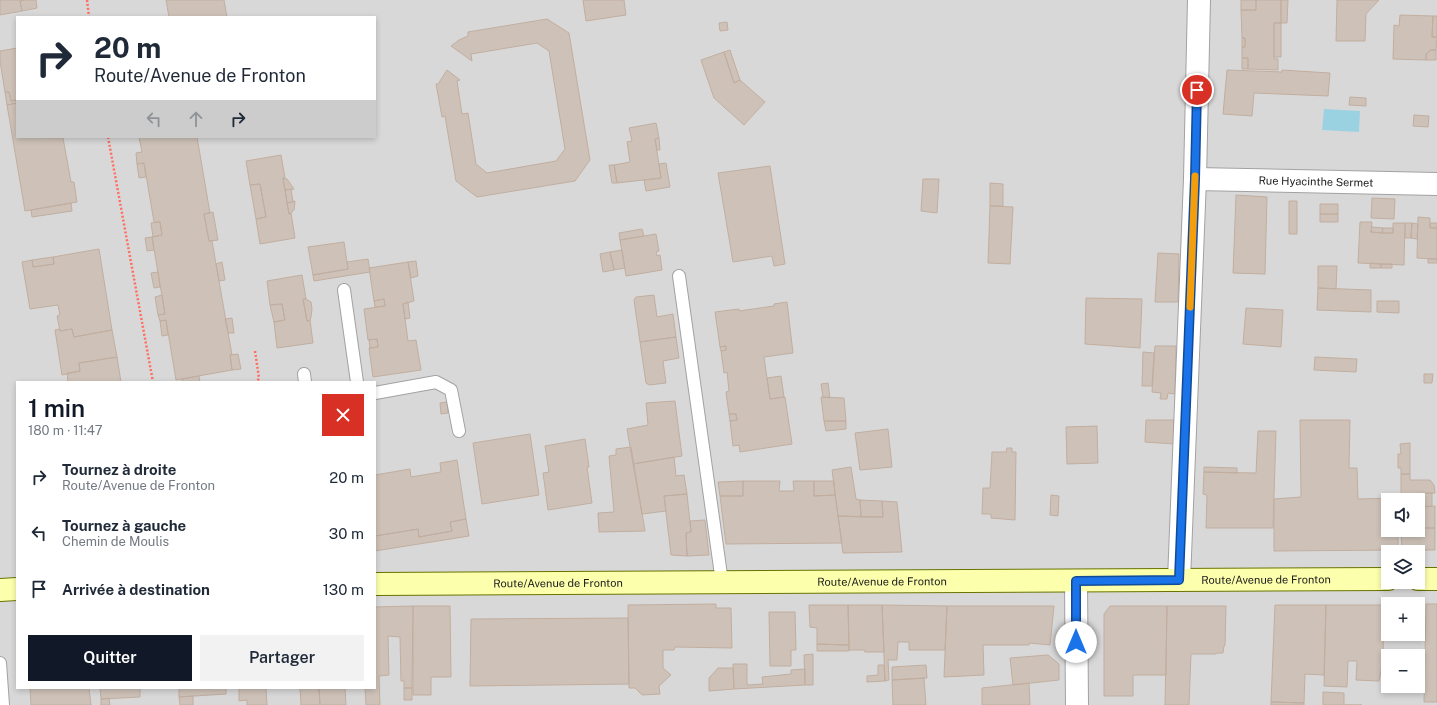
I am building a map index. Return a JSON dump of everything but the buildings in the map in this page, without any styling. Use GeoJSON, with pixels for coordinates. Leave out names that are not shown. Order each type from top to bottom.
{"type":"FeatureCollection","features":[{"type":"Feature","properties":{"kind":"main road"},"geometry":{"type":"LineString","coordinates":[[1425,579],[1437,578]]}},
{"type":"Feature","properties":{"kind":"main road","name":"Route/Avenue de Fronton"},"geometry":{"type":"LineString","coordinates":[[376,584],[1381,579]]}},
{"type":"Feature","properties":{"kind":"main road"},"geometry":{"type":"LineString","coordinates":[[0,590],[16,589]]}},
{"type":"Feature","properties":{"kind":"street"},"geometry":{"type":"LineString","coordinates":[[1179,580],[1195,179],[1199,0]]}},
{"type":"Feature","properties":{"kind":"street","name":"Rue Hyacinthe Sermet"},"geometry":{"type":"LineString","coordinates":[[1195,179],[1437,184]]}},
{"type":"Feature","properties":{"kind":"street"},"geometry":{"type":"LineString","coordinates":[[1076,581],[1077,705]]}},
{"type":"Feature","properties":{"kind":"lane"},"geometry":{"type":"LineString","coordinates":[[679,276],[722,582]]}},
{"type":"Feature","properties":{"kind":"lane"},"geometry":{"type":"LineString","coordinates":[[344,290],[357,381]]}},
{"type":"Feature","properties":{"kind":"lane"},"geometry":{"type":"LineString","coordinates":[[376,393],[436,382],[451,390],[459,431]]}},
{"type":"Feature","properties":{"kind":"lane"},"geometry":{"type":"LineString","coordinates":[[0,663],[3,705]]}},
{"type":"Feature","properties":{"kind":"path"},"geometry":{"type":"LineString","coordinates":[[87,0],[89,16]]}},
{"type":"Feature","properties":{"kind":"path"},"geometry":{"type":"LineString","coordinates":[[108,138],[153,381]]}},
{"type":"Feature","properties":{"kind":"path"},"geometry":{"type":"LineString","coordinates":[[255,352],[259,378],[258,381]]}},
{"type":"Feature","properties":{"kind":"shaded area"},"geometry":{"type":"Polygon","coordinates":[[[0,0],[1437,0],[1437,705],[0,705],[0,0]]]}},
{"type":"Feature","properties":{"kind":"water"},"geometry":{"type":"Polygon","coordinates":[[[1324,109],[1360,111],[1359,132],[1322,130],[1324,109]]]}},
{"type":"Feature","properties":{"kind":"slow traffic"},"geometry":{"type":"LineString","coordinates":[[1190,307],[1195,176]]}},
{"type":"Feature","properties":{"kind":"route"},"geometry":{"type":"LineString","coordinates":[[1076,642],[1076,581],[1179,580],[1195,179],[1197,90]]}}]}
